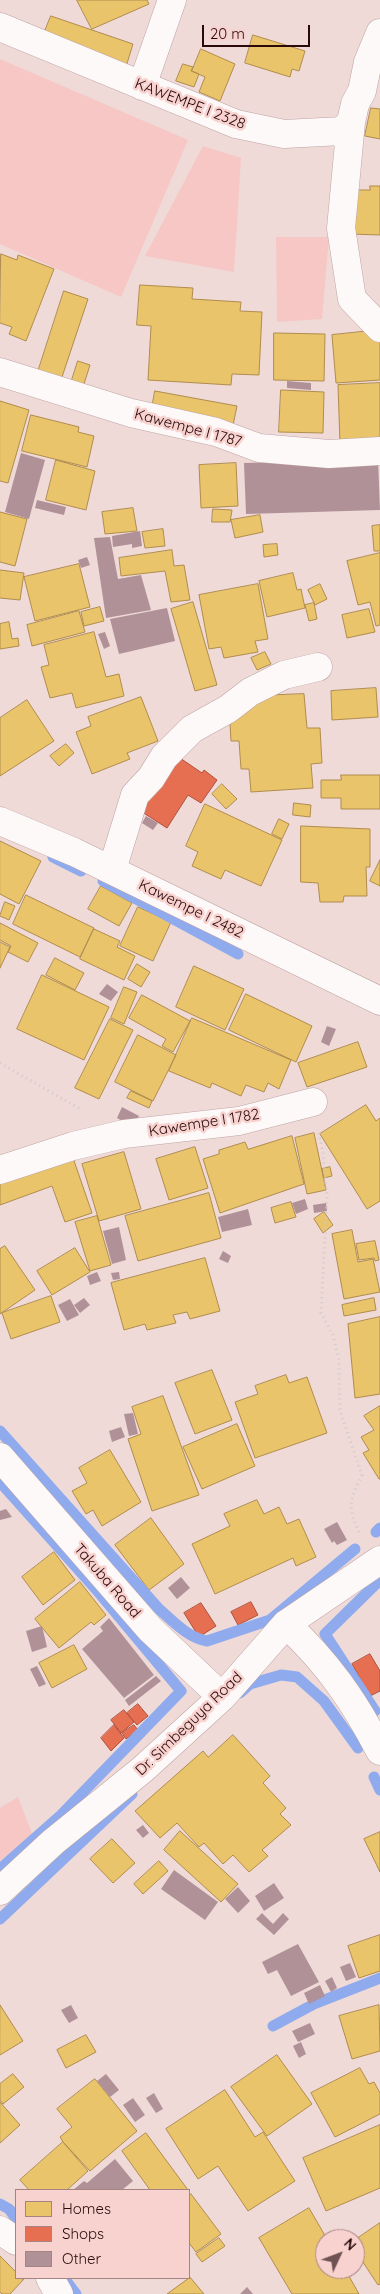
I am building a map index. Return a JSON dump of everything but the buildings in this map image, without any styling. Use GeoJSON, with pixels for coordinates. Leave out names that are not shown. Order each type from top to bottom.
{"type":"FeatureCollection","features":[{"type":"Feature","properties":{"kind":"street"},"geometry":{"type":"LineString","coordinates":[[142,86],[172,0]]}},
{"type":"Feature","properties":{"kind":"street","name":"KAWEMPE I 2328"},"geometry":{"type":"LineString","coordinates":[[0,27],[236,124],[284,134],[342,131],[352,122]]}},
{"type":"Feature","properties":{"kind":"street"},"geometry":{"type":"LineString","coordinates":[[380,33],[368,62],[362,91],[355,104],[340,228],[352,299],[380,328]]}},
{"type":"Feature","properties":{"kind":"street","name":"Kawempe I 1787"},"geometry":{"type":"LineString","coordinates":[[0,372],[131,412],[216,432],[259,448],[329,454],[380,451]]}},
{"type":"Feature","properties":{"kind":"street"},"geometry":{"type":"LineString","coordinates":[[112,870],[135,795],[151,778],[164,757],[192,729],[228,709],[250,692],[284,676],[318,667]]}},
{"type":"Feature","properties":{"kind":"street","name":"Kawempe I 2482"},"geometry":{"type":"LineString","coordinates":[[0,821],[112,870],[380,1001]]}},
{"type":"Feature","properties":{"kind":"street","name":"Kawempe I 1782"},"geometry":{"type":"LineString","coordinates":[[0,1170],[73,1146],[124,1134],[239,1121],[313,1102]]}},
{"type":"Feature","properties":{"kind":"street","name":"Takuba Road"},"geometry":{"type":"LineString","coordinates":[[0,1458],[150,1629],[222,1697]]}},
{"type":"Feature","properties":{"kind":"street","name":"Dr. Simbeguya Road"},"geometry":{"type":"LineString","coordinates":[[0,1891],[53,1842],[143,1769],[222,1697],[286,1624],[377,1562]]}},
{"type":"Feature","properties":{"kind":"street"},"geometry":{"type":"LineString","coordinates":[[286,1624],[312,1648],[341,1684],[365,1721],[380,1751]]}},
{"type":"Feature","properties":{"kind":"street"},"geometry":{"type":"LineString","coordinates":[[0,2230],[15,2240]]}},
{"type":"Feature","properties":{"kind":"street"},"geometry":{"type":"LineString","coordinates":[[51,2279],[59,2294]]}},
{"type":"Feature","properties":{"kind":"path"},"geometry":{"type":"LineString","coordinates":[[0,1063],[124,1134]]}},
{"type":"Feature","properties":{"kind":"path"},"geometry":{"type":"LineString","coordinates":[[313,1102],[323,1153],[327,1198],[321,1313],[333,1335],[339,1360],[340,1411],[362,1475],[351,1499],[352,1517],[377,1562]]}},
{"type":"Feature","properties":{"kind":"shaded area"},"geometry":{"type":"Polygon","coordinates":[[[0,59],[188,140],[121,297],[0,244],[0,59]]]}},
{"type":"Feature","properties":{"kind":"shaded area"},"geometry":{"type":"Polygon","coordinates":[[[203,146],[241,158],[234,272],[145,256],[203,146]]]}},
{"type":"Feature","properties":{"kind":"shaded area"},"geometry":{"type":"Polygon","coordinates":[[[276,237],[329,237],[322,319],[277,322],[276,237]]]}},
{"type":"Feature","properties":{"kind":"shaded area"},"geometry":{"type":"Polygon","coordinates":[[[18,1797],[33,1836],[0,1861],[0,1808],[18,1797]]]}},
{"type":"Feature","properties":{"kind":"waterway"},"geometry":{"type":"LineString","coordinates":[[53,857],[81,871]]}},
{"type":"Feature","properties":{"kind":"waterway"},"geometry":{"type":"LineString","coordinates":[[103,881],[238,954]]}},
{"type":"Feature","properties":{"kind":"waterway"},"geometry":{"type":"LineString","coordinates":[[0,1431],[159,1609],[181,1628],[200,1639],[207,1641],[270,1620],[355,1549]]}},
{"type":"Feature","properties":{"kind":"waterway"},"geometry":{"type":"LineString","coordinates":[[0,1482],[95,1588],[181,1691],[61,1815],[0,1869]]}},
{"type":"Feature","properties":{"kind":"waterway"},"geometry":{"type":"LineString","coordinates":[[376,1532],[380,1528]]}},
{"type":"Feature","properties":{"kind":"waterway"},"geometry":{"type":"LineString","coordinates":[[375,1711],[325,1634],[380,1580]]}},
{"type":"Feature","properties":{"kind":"waterway"},"geometry":{"type":"LineString","coordinates":[[240,1693],[250,1684],[281,1675],[297,1677],[324,1701],[358,1748]]}},
{"type":"Feature","properties":{"kind":"waterway"},"geometry":{"type":"LineString","coordinates":[[374,1777],[380,1790]]}},
{"type":"Feature","properties":{"kind":"waterway"},"geometry":{"type":"LineString","coordinates":[[0,1919],[132,1794]]}},
{"type":"Feature","properties":{"kind":"waterway"},"geometry":{"type":"LineString","coordinates":[[273,2026],[314,2004],[380,1978]]}},
{"type":"Feature","properties":{"kind":"waterway"},"geometry":{"type":"LineString","coordinates":[[0,2204],[9,2209],[15,2217]]}},
{"type":"Feature","properties":{"kind":"waterway"},"geometry":{"type":"LineString","coordinates":[[65,2279],[76,2294]]}}]}
